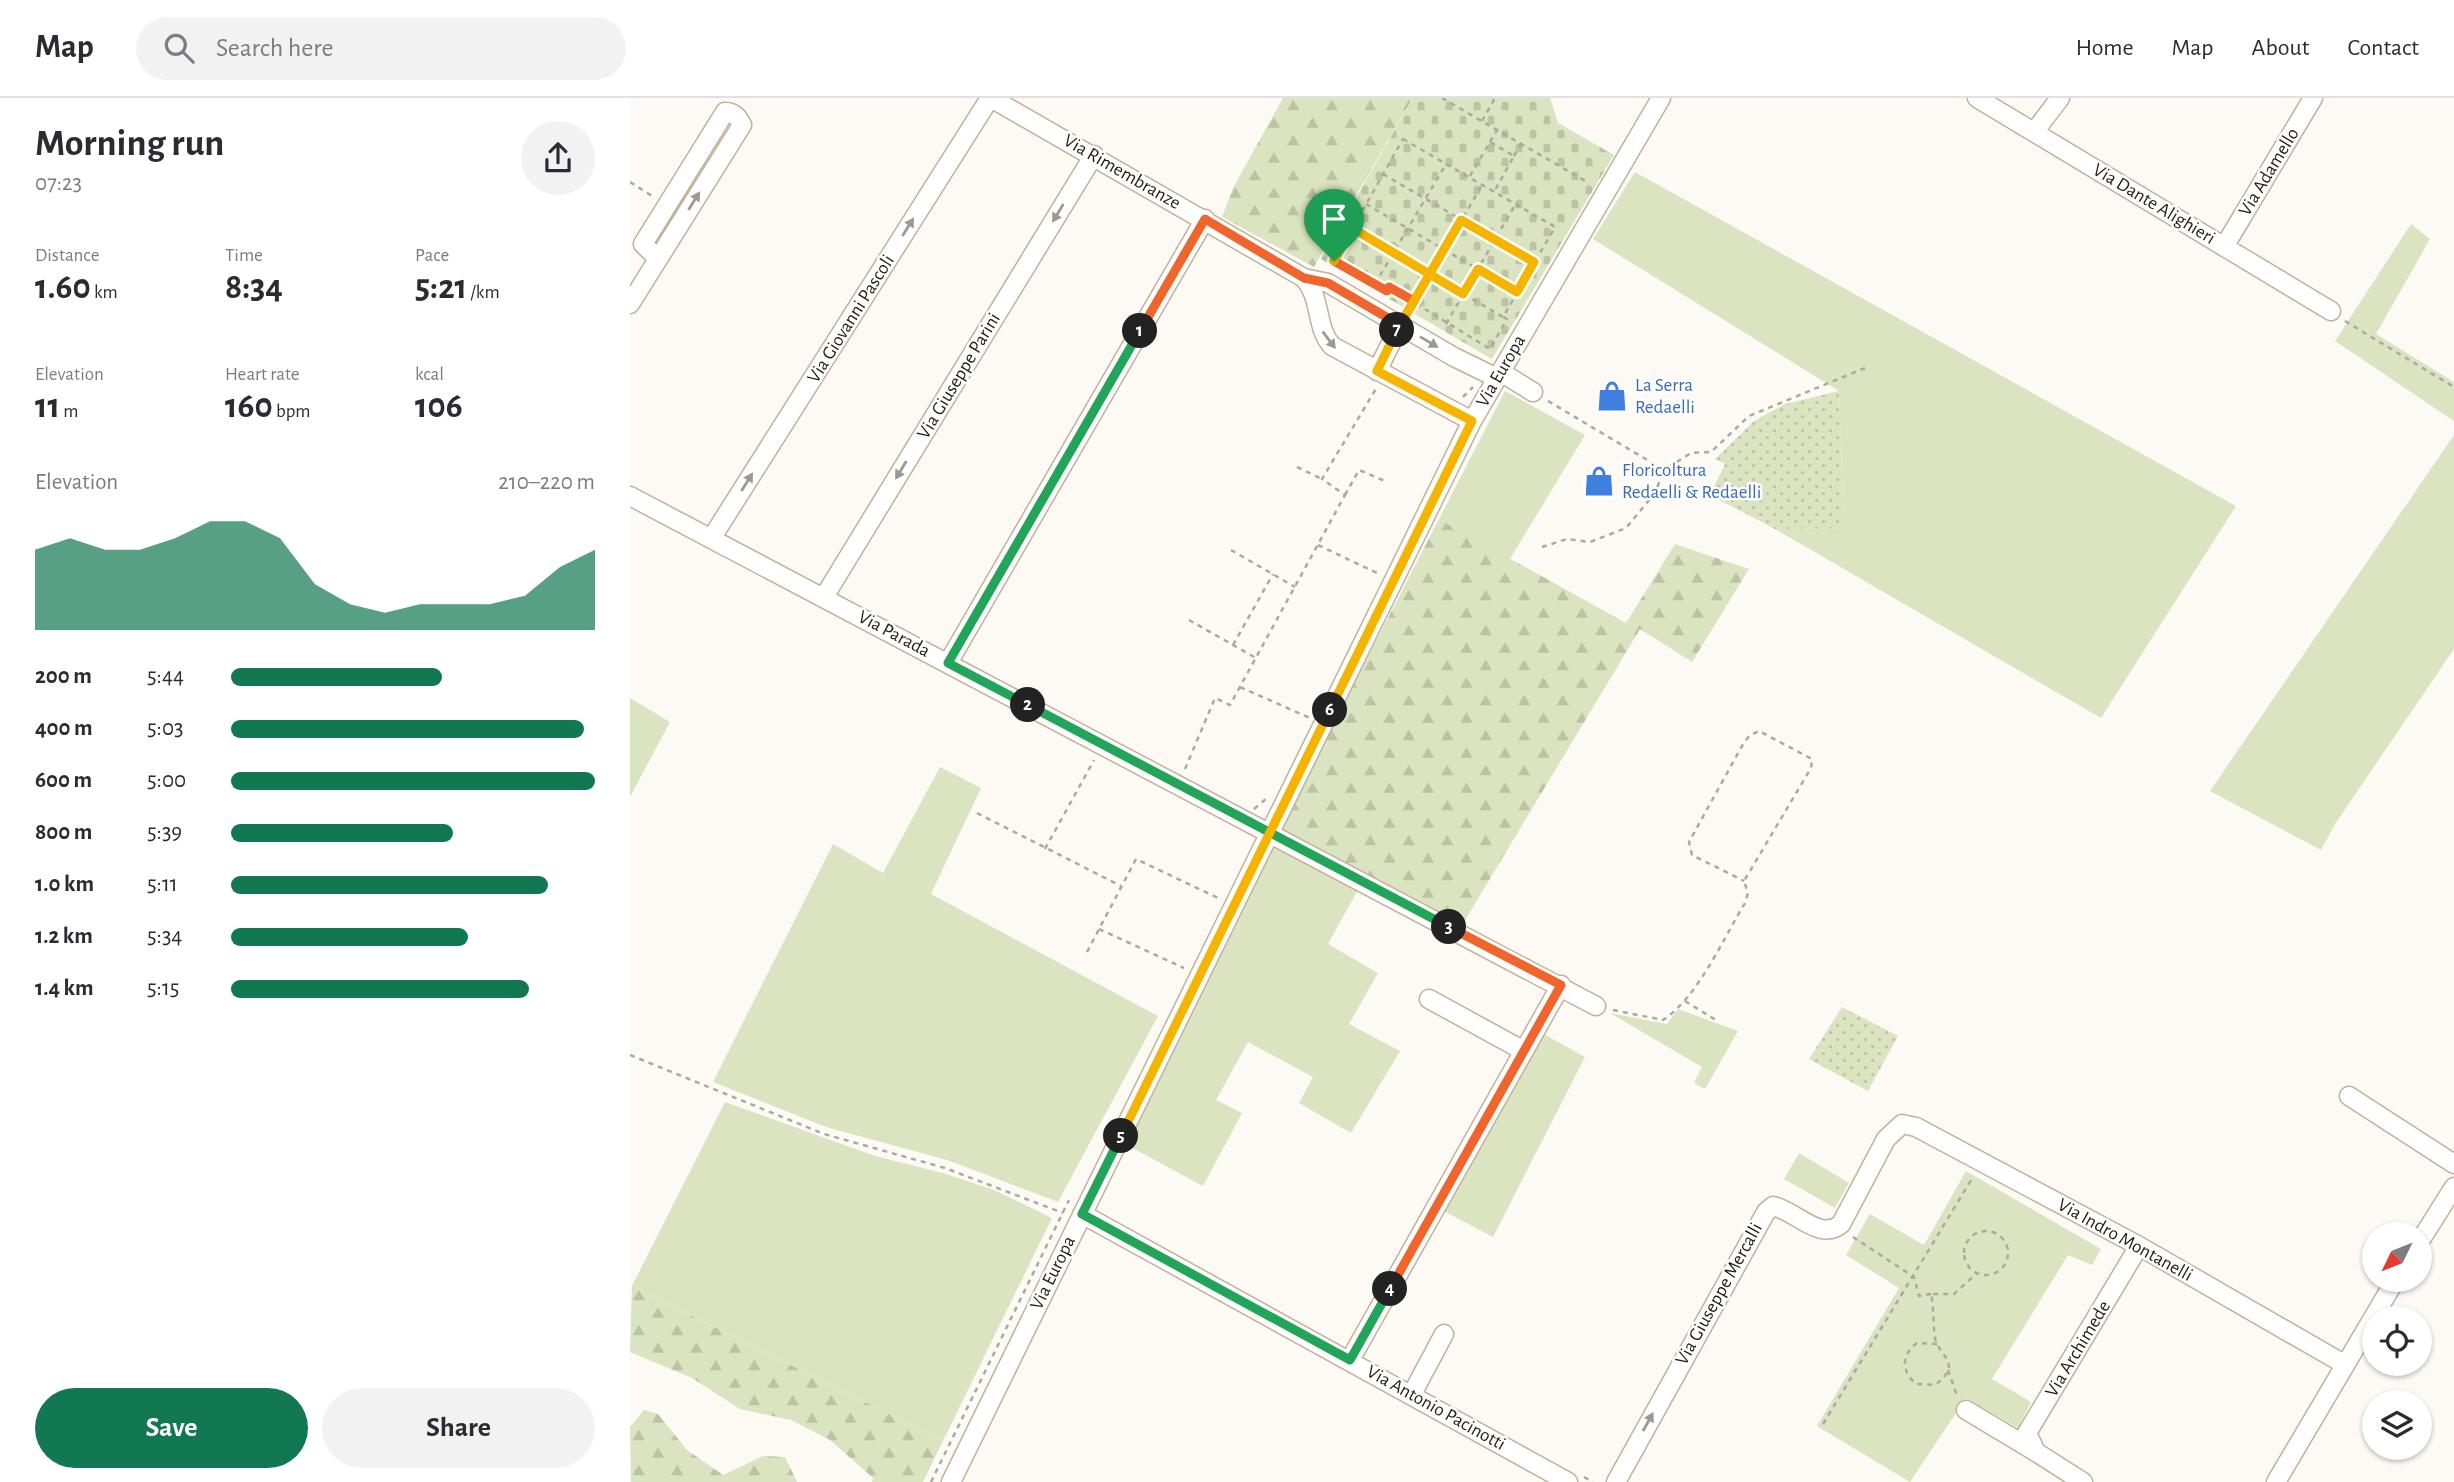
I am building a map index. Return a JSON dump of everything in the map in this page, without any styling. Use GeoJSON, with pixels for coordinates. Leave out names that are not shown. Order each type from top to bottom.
{"type":"FeatureCollection","features":[{"type":"Feature","properties":{"kind":"street","name":"Via Rimembranze"},"geometry":{"type":"LineString","coordinates":[[991,98],[1304,278],[1328,283],[1400,325],[1533,392]]}},
{"type":"Feature","properties":{"kind":"street","name":"Via Giovanni Pascoli"},"geometry":{"type":"LineString","coordinates":[[711,540],[991,98]]}},
{"type":"Feature","properties":{"kind":"street","name":"Via Europa"},"geometry":{"type":"LineString","coordinates":[[951,1482],[1472,421],[1661,98]]}},
{"type":"Feature","properties":{"kind":"street","name":"Via Dante Alighieri"},"geometry":{"type":"LineString","coordinates":[[1977,98],[2331,312]]}},
{"type":"Feature","properties":{"kind":"street"},"geometry":{"type":"LineString","coordinates":[[2035,131],[2060,98]]}},
{"type":"Feature","properties":{"kind":"street","name":"Via Adamello"},"geometry":{"type":"LineString","coordinates":[[2224,247],[2313,98]]}},
{"type":"Feature","properties":{"kind":"street"},"geometry":{"type":"LineString","coordinates":[[630,304],[741,125],[737,116],[725,112],[643,244],[657,259]]}},
{"type":"Feature","properties":{"kind":"street","name":"Via Giuseppe Parini"},"geometry":{"type":"LineString","coordinates":[[824,597],[1094,155]]}},
{"type":"Feature","properties":{"kind":"street"},"geometry":{"type":"LineString","coordinates":[[948,663],[1205,219]]}},
{"type":"Feature","properties":{"kind":"street"},"geometry":{"type":"LineString","coordinates":[[1304,278],[1315,296],[1321,329],[1328,341],[1338,350],[1472,421]]}},
{"type":"Feature","properties":{"kind":"street"},"geometry":{"type":"LineString","coordinates":[[1380,373],[1400,325]]}},
{"type":"Feature","properties":{"kind":"street","name":"Via Parada"},"geometry":{"type":"LineString","coordinates":[[630,496],[1561,985],[1596,1006]]}},
{"type":"Feature","properties":{"kind":"street"},"geometry":{"type":"LineString","coordinates":[[1350,1360],[1561,985]]}},
{"type":"Feature","properties":{"kind":"street"},"geometry":{"type":"LineString","coordinates":[[1429,999],[1524,1051]]}},
{"type":"Feature","properties":{"kind":"street"},"geometry":{"type":"LineString","coordinates":[[2349,1096],[2454,1164]]}},
{"type":"Feature","properties":{"kind":"street","name":"Via Indro Montanelli"},"geometry":{"type":"LineString","coordinates":[[1841,1224],[1886,1139],[1902,1124],[1916,1127],[2139,1247],[2344,1364]]}},
{"type":"Feature","properties":{"kind":"street"},"geometry":{"type":"LineString","coordinates":[[2432,1222],[2454,1187]]}},
{"type":"Feature","properties":{"kind":"street","name":"Via Giuseppe Mercalli"},"geometry":{"type":"LineString","coordinates":[[1616,1482],[1731,1269],[1766,1212],[1773,1206],[1824,1231],[1833,1231],[1841,1224]]}},
{"type":"Feature","properties":{"kind":"street","name":"Via Antonio Pacinotti"},"geometry":{"type":"LineString","coordinates":[[1082,1214],[1569,1482]]}},
{"type":"Feature","properties":{"kind":"street","name":"Via Archimede"},"geometry":{"type":"LineString","coordinates":[[2036,1452],[2027,1433],[2139,1247]]}},
{"type":"Feature","properties":{"kind":"street"},"geometry":{"type":"LineString","coordinates":[[2276,1482],[2388,1292]]}},
{"type":"Feature","properties":{"kind":"street"},"geometry":{"type":"LineString","coordinates":[[1412,1394],[1444,1334]]}},
{"type":"Feature","properties":{"kind":"street"},"geometry":{"type":"LineString","coordinates":[[1966,1410],[2083,1482]]}},
{"type":"Feature","properties":{"kind":"path"},"geometry":{"type":"LineString","coordinates":[[1442,98],[1587,182]]}},
{"type":"Feature","properties":{"kind":"path"},"geometry":{"type":"LineString","coordinates":[[1452,104],[1455,98]]}},
{"type":"Feature","properties":{"kind":"path"},"geometry":{"type":"LineString","coordinates":[[1482,121],[1495,98]]}},
{"type":"Feature","properties":{"kind":"path"},"geometry":{"type":"LineString","coordinates":[[1470,178],[1497,130]]}},
{"type":"Feature","properties":{"kind":"path"},"geometry":{"type":"LineString","coordinates":[[1352,228],[1463,294],[1503,317],[1507,319],[1490,349],[1446,324],[1414,301],[1389,287],[1387,291],[1334,261],[1352,228],[1403,139],[1516,204],[1555,227],[1503,317]]}},
{"type":"Feature","properties":{"kind":"path"},"geometry":{"type":"LineString","coordinates":[[1490,142],[1514,156]]}},
{"type":"Feature","properties":{"kind":"path"},"geometry":{"type":"LineString","coordinates":[[1494,192],[1521,144]]}},
{"type":"Feature","properties":{"kind":"path"},"geometry":{"type":"LineString","coordinates":[[1375,284],[1446,164]]}},
{"type":"Feature","properties":{"kind":"path"},"geometry":{"type":"LineString","coordinates":[[1383,174],[1534,262]]}},
{"type":"Feature","properties":{"kind":"path"},"geometry":{"type":"LineString","coordinates":[[630,182],[667,205]]}},
{"type":"Feature","properties":{"kind":"path"},"geometry":{"type":"LineString","coordinates":[[1400,325],[1482,185]]}},
{"type":"Feature","properties":{"kind":"path"},"geometry":{"type":"LineString","coordinates":[[1366,204],[1517,292]]}},
{"type":"Feature","properties":{"kind":"path"},"geometry":{"type":"LineString","coordinates":[[1446,324],[1516,204]]}},
{"type":"Feature","properties":{"kind":"path"},"geometry":{"type":"LineString","coordinates":[[2331,312],[2454,387]]}},
{"type":"Feature","properties":{"kind":"path"},"geometry":{"type":"LineString","coordinates":[[1542,547],[1567,539],[1590,542],[1626,528],[1656,494],[1664,470],[1691,453],[1711,452],[1749,416],[1865,368]]}},
{"type":"Feature","properties":{"kind":"path"},"geometry":{"type":"LineString","coordinates":[[1322,479],[1380,373]]}},
{"type":"Feature","properties":{"kind":"path"},"geometry":{"type":"LineString","coordinates":[[1533,392],[1664,470]]}},
{"type":"Feature","properties":{"kind":"path"},"geometry":{"type":"LineString","coordinates":[[1297,467],[1322,479],[1345,495]]}},
{"type":"Feature","properties":{"kind":"path"},"geometry":{"type":"LineString","coordinates":[[1179,785],[1215,698],[1230,705],[1359,470],[1385,481]]}},
{"type":"Feature","properties":{"kind":"path"},"geometry":{"type":"LineString","coordinates":[[1318,545],[1380,575]]}},
{"type":"Feature","properties":{"kind":"path"},"geometry":{"type":"LineString","coordinates":[[1231,550],[1295,587]]}},
{"type":"Feature","properties":{"kind":"path"},"geometry":{"type":"LineString","coordinates":[[1233,645],[1273,574]]}},
{"type":"Feature","properties":{"kind":"path"},"geometry":{"type":"LineString","coordinates":[[1189,620],[1256,658]]}},
{"type":"Feature","properties":{"kind":"path"},"geometry":{"type":"LineString","coordinates":[[1240,687],[1310,718]]}},
{"type":"Feature","properties":{"kind":"path"},"geometry":{"type":"LineString","coordinates":[[1596,1006],[1663,1020],[1685,1001],[1745,903],[1748,893],[1744,881],[1692,855],[1689,842],[1741,746],[1749,736],[1759,731],[1812,759],[1811,768],[1744,881]]}},
{"type":"Feature","properties":{"kind":"path"},"geometry":{"type":"LineString","coordinates":[[1044,849],[1102,745]]}},
{"type":"Feature","properties":{"kind":"path"},"geometry":{"type":"LineString","coordinates":[[977,813],[1121,886]]}},
{"type":"Feature","properties":{"kind":"path"},"geometry":{"type":"LineString","coordinates":[[1087,952],[1136,859],[1222,900]]}},
{"type":"Feature","properties":{"kind":"path"},"geometry":{"type":"LineString","coordinates":[[1099,929],[1187,970]]}},
{"type":"Feature","properties":{"kind":"path"},"geometry":{"type":"LineString","coordinates":[[1685,1001],[1719,1022]]}},
{"type":"Feature","properties":{"kind":"path"},"geometry":{"type":"LineString","coordinates":[[630,1055],[824,1134],[945,1168],[1063,1213]]}},
{"type":"Feature","properties":{"kind":"path"},"geometry":{"type":"LineString","coordinates":[[1823,1424],[1982,1162]]}},
{"type":"Feature","properties":{"kind":"path"},"geometry":{"type":"LineString","coordinates":[[1841,1224],[1858,1242],[1914,1277],[1919,1296],[1954,1294],[1977,1273],[1992,1275],[2007,1261],[2008,1250],[1996,1234],[1985,1231],[1968,1241],[1964,1251],[1966,1261],[1977,1273]]}},
{"type":"Feature","properties":{"kind":"path"},"geometry":{"type":"LineString","coordinates":[[1931,1294],[1937,1344],[1948,1360],[1956,1402],[1966,1410]]}},
{"type":"Feature","properties":{"kind":"path"},"geometry":{"type":"LineString","coordinates":[[1937,1344],[1917,1343],[1904,1358],[1904,1368],[1916,1384],[1926,1386],[1935,1385],[1948,1370]]}},
{"type":"Feature","properties":{"kind":"green space"},"geometry":{"type":"Polygon","coordinates":[[[1283,98],[1413,98],[1314,267],[1222,217],[1233,188],[1283,98]]]}},
{"type":"Feature","properties":{"kind":"green space"},"geometry":{"type":"Polygon","coordinates":[[[1413,98],[1550,98],[1558,123],[1614,155],[1492,359],[1321,259],[1413,98]]]}},
{"type":"Feature","properties":{"kind":"green space"},"geometry":{"type":"Polygon","coordinates":[[[1635,172],[2236,506],[2101,718],[1775,529],[1844,528],[1839,391],[1593,239],[1635,172]]]}},
{"type":"Feature","properties":{"kind":"green space"},"geometry":{"type":"Polygon","coordinates":[[[2411,224],[2430,239],[2376,334],[2454,382],[2454,421],[2335,341],[2411,224]]]}},
{"type":"Feature","properties":{"kind":"green space"},"geometry":{"type":"Polygon","coordinates":[[[1505,391],[1585,435],[1510,559],[1439,519],[1505,391]]]}},
{"type":"Feature","properties":{"kind":"green space"},"geometry":{"type":"Polygon","coordinates":[[[1839,391],[1844,528],[1775,529],[1710,495],[1725,464],[1715,459],[1754,421],[1785,404],[1839,391]]]}},
{"type":"Feature","properties":{"kind":"green space"},"geometry":{"type":"Polygon","coordinates":[[[2454,435],[2454,649],[2335,824],[2321,850],[2210,791],[2454,435]]]}},
{"type":"Feature","properties":{"kind":"green space"},"geometry":{"type":"Polygon","coordinates":[[[1439,519],[1626,623],[1675,544],[1749,569],[1692,662],[1640,629],[1461,927],[1278,831],[1439,519]]]}},
{"type":"Feature","properties":{"kind":"green space"},"geometry":{"type":"Polygon","coordinates":[[[630,698],[670,722],[630,797],[630,698]]]}},
{"type":"Feature","properties":{"kind":"green space"},"geometry":{"type":"Polygon","coordinates":[[[940,767],[981,788],[931,894],[1158,1016],[1058,1202],[947,1160],[826,1127],[713,1082],[833,844],[883,873],[940,767]]]}},
{"type":"Feature","properties":{"kind":"green space"},"geometry":{"type":"Polygon","coordinates":[[[1272,841],[1359,888],[1328,944],[1378,973],[1349,1024],[1400,1051],[1351,1133],[1299,1103],[1313,1077],[1248,1042],[1216,1100],[1242,1113],[1203,1186],[1125,1144],[1272,841]]]}},
{"type":"Feature","properties":{"kind":"green space"},"geometry":{"type":"Polygon","coordinates":[[[1842,1007],[1898,1036],[1868,1091],[1809,1059],[1842,1007]]]}},
{"type":"Feature","properties":{"kind":"green space"},"geometry":{"type":"Polygon","coordinates":[[[1678,1009],[1738,1031],[1705,1089],[1694,1083],[1702,1067],[1610,1013],[1667,1024],[1678,1009]]]}},
{"type":"Feature","properties":{"kind":"green space"},"geometry":{"type":"Polygon","coordinates":[[[1540,1032],[1585,1057],[1493,1237],[1442,1210],[1540,1032]]]}},
{"type":"Feature","properties":{"kind":"green space"},"geometry":{"type":"Polygon","coordinates":[[[725,1102],[875,1156],[943,1173],[994,1190],[1052,1218],[943,1441],[632,1286],[725,1102]]]}},
{"type":"Feature","properties":{"kind":"green space"},"geometry":{"type":"Polygon","coordinates":[[[1799,1153],[1849,1183],[1835,1208],[1784,1179],[1799,1153]]]}},
{"type":"Feature","properties":{"kind":"green space"},"geometry":{"type":"Polygon","coordinates":[[[1966,1171],[2101,1249],[2092,1265],[2068,1255],[1992,1379],[2031,1402],[2018,1428],[1966,1398],[1910,1482],[1817,1426],[1899,1288],[1846,1255],[1870,1214],[1924,1245],[1966,1171]]]}},
{"type":"Feature","properties":{"kind":"green space"},"geometry":{"type":"Polygon","coordinates":[[[632,1286],[943,1441],[923,1482],[872,1482],[873,1478],[830,1440],[791,1420],[740,1409],[692,1378],[630,1352],[632,1286]]]}},
{"type":"Feature","properties":{"kind":"green space"},"geometry":{"type":"Polygon","coordinates":[[[644,1410],[658,1414],[687,1450],[723,1475],[763,1456],[785,1457],[797,1482],[631,1482],[630,1427],[644,1410]]]}},
{"type":"Feature","properties":{"kind":"place","name":"La Serra Redaelli"},"geometry":{"type":"Point","coordinates":[1612,396]}},
{"type":"Feature","properties":{"kind":"place","name":"Floricoltura Redaelli & Redaelli"},"geometry":{"type":"Point","coordinates":[1599,481]}},
{"type":"Feature","properties":{"kind":"route"},"geometry":{"type":"LineString","coordinates":[[1334,261],[1352,228],[1430,274],[1463,294],[1478,269],[1517,292],[1534,262],[1461,220],[1430,274],[1400,325],[1377,371],[1472,421],[1270,833],[1082,1214],[1350,1360],[1561,985],[1275,836],[1270,833],[1248,821],[948,663],[1205,219],[1304,278],[1328,283],[1400,325],[1414,301],[1389,287],[1387,291],[1334,261]]}}]}
